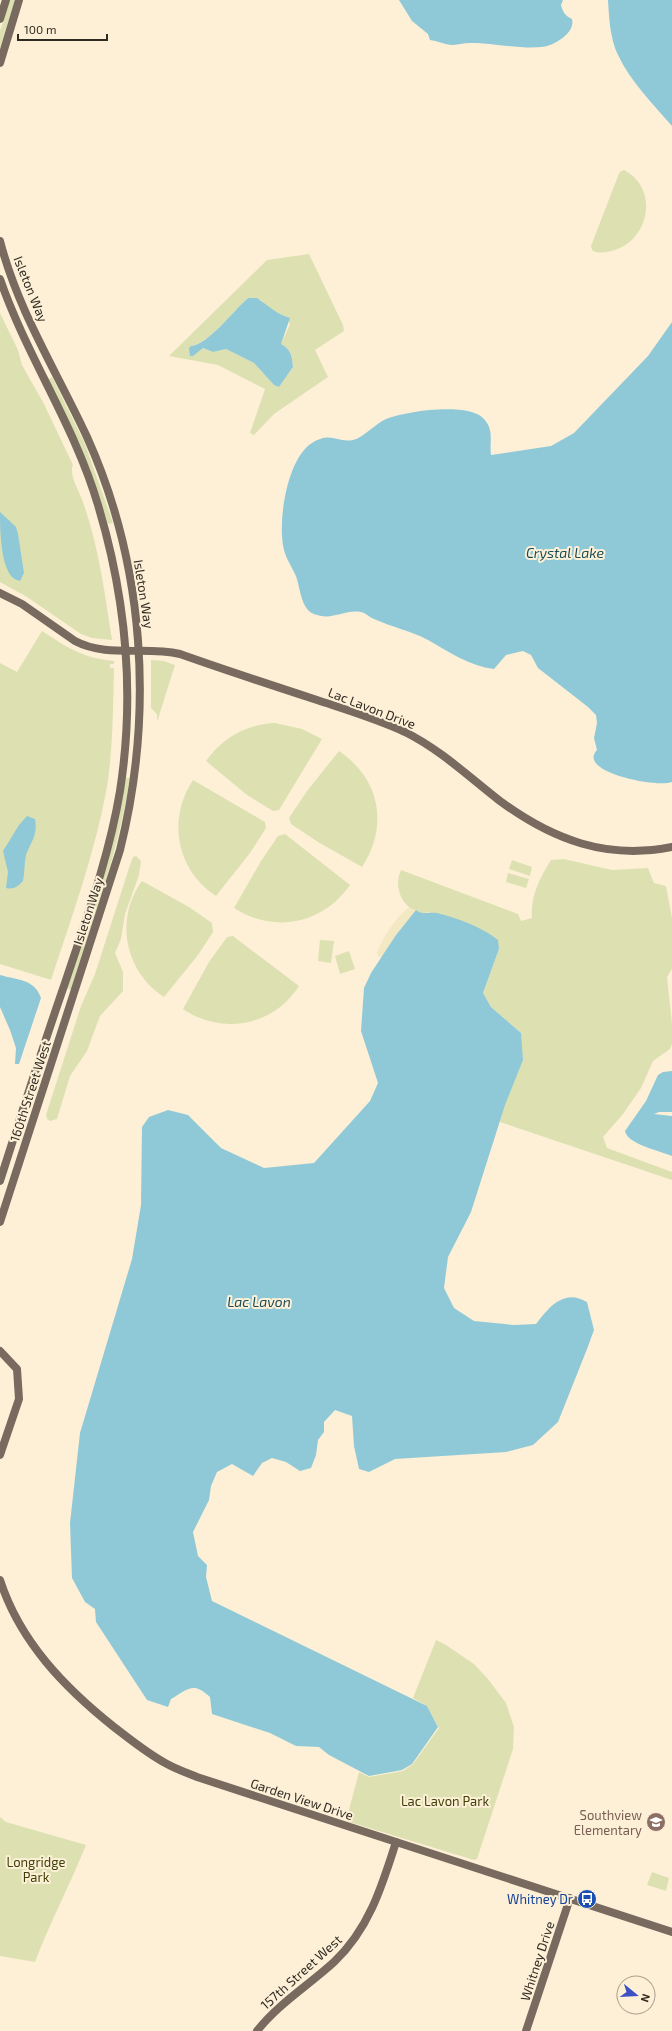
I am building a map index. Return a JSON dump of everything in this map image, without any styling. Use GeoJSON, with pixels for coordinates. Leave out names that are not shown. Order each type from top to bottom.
{"type":"FeatureCollection","features":[{"type":"Feature","properties":{"kind":"main road"},"geometry":{"type":"LineString","coordinates":[[0,19],[6,0]]}},
{"type":"Feature","properties":{"kind":"main road"},"geometry":{"type":"LineString","coordinates":[[0,64],[19,0]]}},
{"type":"Feature","properties":{"kind":"main road","name":"Isleton Way"},"geometry":{"type":"LineString","coordinates":[[0,241],[19,299],[87,437],[111,504],[129,571],[139,729],[131,798],[120,850],[82,968]]}},
{"type":"Feature","properties":{"kind":"main road","name":"Isleton Way"},"geometry":{"type":"LineString","coordinates":[[0,279],[10,306],[77,448],[92,486],[110,551],[119,599],[133,651],[120,792],[101,870],[71,963]]}},
{"type":"Feature","properties":{"kind":"main road","name":"Lac Lavon Drive"},"geometry":{"type":"LineString","coordinates":[[0,593],[22,604],[79,643],[95,649],[162,651],[180,654],[387,724],[426,743],[458,766],[500,801],[532,823],[554,835],[602,849],[637,851],[672,846]]}},
{"type":"Feature","properties":{"kind":"main road","name":"160th Street West"},"geometry":{"type":"LineString","coordinates":[[0,1181],[71,963]]}},
{"type":"Feature","properties":{"kind":"main road","name":"160th Street West"},"geometry":{"type":"LineString","coordinates":[[0,1222],[82,968]]}},
{"type":"Feature","properties":{"kind":"main road"},"geometry":{"type":"LineString","coordinates":[[0,1351],[17,1369],[19,1399],[0,1455]]}},
{"type":"Feature","properties":{"kind":"main road","name":"Garden View Drive"},"geometry":{"type":"LineString","coordinates":[[0,1580],[18,1621],[37,1651],[60,1680],[82,1701],[142,1749],[167,1764],[197,1778],[672,1932]]}},
{"type":"Feature","properties":{"kind":"main road","name":"157th Street West"},"geometry":{"type":"LineString","coordinates":[[257,2031],[267,2018],[334,1961],[353,1940],[370,1913],[380,1892],[396,1842]]}},
{"type":"Feature","properties":{"kind":"main road","name":"Whitney Drive"},"geometry":{"type":"LineString","coordinates":[[526,2031],[570,1898]]}},
{"type":"Feature","properties":{"kind":"green space"},"geometry":{"type":"Polygon","coordinates":[[[10,0],[15,0],[0,48],[0,31],[10,0]]]}},
{"type":"Feature","properties":{"kind":"green space"},"geometry":{"type":"Polygon","coordinates":[[[624,170],[636,179],[643,191],[646,203],[645,217],[640,229],[632,240],[620,248],[604,252],[595,252],[592,250],[591,246],[618,176],[620,172],[624,170]]]}},
{"type":"Feature","properties":{"kind":"green space"},"geometry":{"type":"Polygon","coordinates":[[[309,254],[343,325],[344,331],[315,350],[328,377],[274,414],[254,435],[250,433],[265,389],[218,365],[169,356],[267,260],[309,254]],[[248,298],[206,339],[191,346],[198,352],[203,348],[213,352],[226,349],[254,363],[274,385],[279,387],[293,367],[290,353],[287,348],[281,344],[290,324],[286,317],[267,307],[261,300],[248,298]]]}},
{"type":"Feature","properties":{"kind":"green space"},"geometry":{"type":"Polygon","coordinates":[[[0,313],[18,350],[22,365],[44,404],[73,465],[73,479],[89,521],[98,555],[112,640],[92,638],[81,634],[27,597],[0,582],[0,313]]]}},
{"type":"Feature","properties":{"kind":"green space"},"geometry":{"type":"Polygon","coordinates":[[[52,377],[85,444],[113,523],[108,524],[90,469],[51,385],[49,379],[52,377]]]}},
{"type":"Feature","properties":{"kind":"green space"},"geometry":{"type":"Polygon","coordinates":[[[42,631],[84,655],[114,661],[114,664],[110,664],[110,668],[114,668],[112,743],[107,787],[90,860],[51,980],[0,964],[0,663],[17,672],[42,631]]]}},
{"type":"Feature","properties":{"kind":"green space"},"geometry":{"type":"Polygon","coordinates":[[[151,660],[164,661],[175,665],[157,722],[157,714],[151,708],[151,660]]]}},
{"type":"Feature","properties":{"kind":"green space"},"geometry":{"type":"Polygon","coordinates":[[[275,723],[302,729],[322,739],[279,810],[273,811],[247,795],[206,761],[227,739],[245,729],[275,723]]]}},
{"type":"Feature","properties":{"kind":"green space"},"geometry":{"type":"Polygon","coordinates":[[[339,751],[353,762],[364,775],[376,804],[376,835],[362,867],[318,842],[291,824],[289,818],[307,791],[339,751]]]}},
{"type":"Feature","properties":{"kind":"green space"},"geometry":{"type":"Polygon","coordinates":[[[126,778],[130,778],[112,859],[97,911],[71,990],[67,988],[108,858],[126,778]]]}},
{"type":"Feature","properties":{"kind":"green space"},"geometry":{"type":"Polygon","coordinates":[[[193,780],[265,822],[266,828],[250,853],[216,896],[202,885],[192,872],[184,858],[180,843],[178,827],[180,811],[185,795],[193,780]]]}},
{"type":"Feature","properties":{"kind":"green space"},"geometry":{"type":"Polygon","coordinates":[[[285,834],[350,885],[339,898],[326,909],[297,921],[265,921],[249,916],[234,908],[261,861],[278,836],[285,834]]]}},
{"type":"Feature","properties":{"kind":"green space"},"geometry":{"type":"Polygon","coordinates":[[[136,856],[141,861],[139,875],[125,914],[121,939],[115,953],[123,972],[123,991],[100,1016],[87,1051],[70,1076],[57,1119],[50,1121],[47,1119],[46,1115],[81,1006],[95,974],[133,857],[136,856]]]}},
{"type":"Feature","properties":{"kind":"green space"},"geometry":{"type":"Polygon","coordinates":[[[564,859],[612,870],[648,868],[654,883],[666,886],[672,918],[672,969],[667,977],[672,1024],[672,1044],[670,1049],[653,1061],[641,1088],[623,1114],[603,1137],[607,1148],[672,1172],[672,1180],[500,1122],[521,1033],[491,1007],[483,993],[499,949],[429,912],[420,913],[413,910],[401,896],[398,883],[401,870],[518,914],[521,921],[532,918],[534,895],[543,873],[551,860],[564,859]]]}},
{"type":"Feature","properties":{"kind":"green space"},"geometry":{"type":"Polygon","coordinates":[[[512,860],[532,867],[530,876],[509,869],[512,860]]]}},
{"type":"Feature","properties":{"kind":"green space"},"geometry":{"type":"Polygon","coordinates":[[[508,873],[529,879],[526,888],[506,882],[508,873]]]}},
{"type":"Feature","properties":{"kind":"green space"},"geometry":{"type":"Polygon","coordinates":[[[142,881],[189,907],[212,923],[213,932],[198,955],[164,997],[140,974],[128,944],[126,928],[128,912],[133,896],[142,881]]]}},
{"type":"Feature","properties":{"kind":"green space"},"geometry":{"type":"Polygon","coordinates":[[[233,936],[299,986],[288,1000],[275,1011],[246,1023],[230,1024],[214,1022],[198,1017],[183,1009],[209,962],[227,937],[233,936]]]}},
{"type":"Feature","properties":{"kind":"green space"},"geometry":{"type":"Polygon","coordinates":[[[320,940],[334,941],[331,963],[318,961],[320,940]]]}},
{"type":"Feature","properties":{"kind":"green space"},"geometry":{"type":"Polygon","coordinates":[[[349,951],[355,969],[340,974],[335,956],[349,951]]]}},
{"type":"Feature","properties":{"kind":"green space","name":"Lac Lavon Park"},"geometry":{"type":"Polygon","coordinates":[[[436,1640],[474,1664],[488,1679],[506,1703],[514,1727],[513,1749],[477,1859],[474,1860],[346,1821],[359,1772],[369,1777],[403,1771],[413,1764],[439,1728],[427,1706],[413,1698],[436,1640]]]}},
{"type":"Feature","properties":{"kind":"green space","name":"Longridge Park"},"geometry":{"type":"Polygon","coordinates":[[[0,1817],[6,1822],[86,1845],[35,1962],[0,1956],[0,1817]]]}},
{"type":"Feature","properties":{"kind":"green space"},"geometry":{"type":"Polygon","coordinates":[[[652,1872],[669,1878],[666,1891],[647,1885],[652,1872]]]}},
{"type":"Feature","properties":{"kind":"sand"},"geometry":{"type":"Polygon","coordinates":[[[409,908],[416,910],[396,935],[382,958],[378,956],[377,953],[390,928],[409,908]]]}},
{"type":"Feature","properties":{"kind":"water"},"geometry":{"type":"Polygon","coordinates":[[[399,0],[563,0],[561,5],[566,15],[572,19],[572,23],[571,28],[566,35],[550,45],[542,47],[533,48],[478,43],[451,45],[430,40],[428,34],[412,21],[399,0]]]}},
{"type":"Feature","properties":{"kind":"water"},"geometry":{"type":"Polygon","coordinates":[[[608,0],[672,0],[672,126],[635,83],[623,65],[615,49],[609,21],[608,0]]]}},
{"type":"Feature","properties":{"kind":"water"},"geometry":{"type":"Polygon","coordinates":[[[248,298],[257,298],[277,312],[290,318],[281,344],[287,348],[290,353],[293,367],[279,387],[274,385],[254,363],[226,349],[213,352],[203,348],[193,356],[190,356],[189,348],[191,346],[198,344],[213,333],[248,298]]]}},
{"type":"Feature","properties":{"kind":"water","name":"Crystal Lake"},"geometry":{"type":"Polygon","coordinates":[[[672,322],[672,782],[651,783],[636,780],[608,771],[598,765],[594,758],[597,750],[594,738],[597,723],[596,715],[538,668],[531,655],[523,651],[506,655],[494,669],[477,665],[460,658],[422,637],[373,619],[364,613],[352,612],[334,616],[321,616],[309,611],[303,601],[296,577],[284,550],[282,524],[283,508],[290,476],[303,451],[312,443],[324,438],[353,440],[357,439],[382,421],[395,416],[421,411],[451,409],[475,413],[483,418],[489,427],[491,436],[491,455],[551,446],[574,433],[648,356],[672,322]]]}},
{"type":"Feature","properties":{"kind":"water"},"geometry":{"type":"Polygon","coordinates":[[[0,512],[16,527],[24,573],[20,581],[13,578],[8,572],[5,563],[2,552],[0,512]]]}},
{"type":"Feature","properties":{"kind":"water"},"geometry":{"type":"Polygon","coordinates":[[[27,816],[35,819],[36,830],[26,855],[23,881],[14,888],[6,888],[8,872],[3,851],[19,825],[27,816]]]}},
{"type":"Feature","properties":{"kind":"water","name":"Lac Lavon"},"geometry":{"type":"Polygon","coordinates":[[[416,910],[423,913],[437,913],[461,920],[485,931],[498,940],[499,949],[483,993],[491,1007],[521,1033],[523,1060],[505,1105],[471,1212],[448,1257],[444,1288],[454,1308],[474,1321],[514,1325],[536,1324],[546,1311],[558,1301],[571,1297],[579,1298],[587,1302],[594,1330],[558,1422],[533,1445],[506,1452],[395,1459],[369,1472],[359,1469],[354,1446],[352,1416],[335,1410],[324,1422],[324,1432],[318,1440],[316,1455],[311,1468],[300,1471],[286,1462],[272,1458],[262,1463],[253,1476],[232,1464],[217,1472],[211,1486],[209,1500],[193,1532],[198,1556],[207,1565],[206,1577],[212,1601],[427,1706],[438,1727],[412,1764],[402,1770],[369,1776],[329,1755],[319,1747],[296,1746],[270,1733],[212,1714],[210,1697],[199,1689],[190,1688],[182,1692],[171,1699],[168,1707],[147,1700],[96,1622],[95,1609],[85,1602],[72,1578],[70,1523],[80,1433],[132,1259],[141,1205],[142,1127],[149,1117],[168,1110],[188,1115],[221,1148],[264,1168],[314,1163],[370,1101],[378,1083],[361,1031],[364,988],[371,973],[396,935],[416,910]]]}},
{"type":"Feature","properties":{"kind":"water"},"geometry":{"type":"Polygon","coordinates":[[[0,975],[25,981],[34,987],[41,998],[19,1064],[15,1064],[16,1048],[0,1007],[0,975]]]}},
{"type":"Feature","properties":{"kind":"water"},"geometry":{"type":"Polygon","coordinates":[[[672,1071],[672,1112],[659,1112],[654,1114],[672,1116],[672,1156],[632,1140],[627,1136],[625,1131],[646,1101],[658,1075],[663,1072],[672,1071]]]}},
{"type":"Feature","properties":{"kind":"place","name":"Southview Elementary"},"geometry":{"type":"Point","coordinates":[656,1822]}},
{"type":"Feature","properties":{"kind":"place","name":"Whitney Dr"},"geometry":{"type":"Point","coordinates":[587,1899]}}]}
